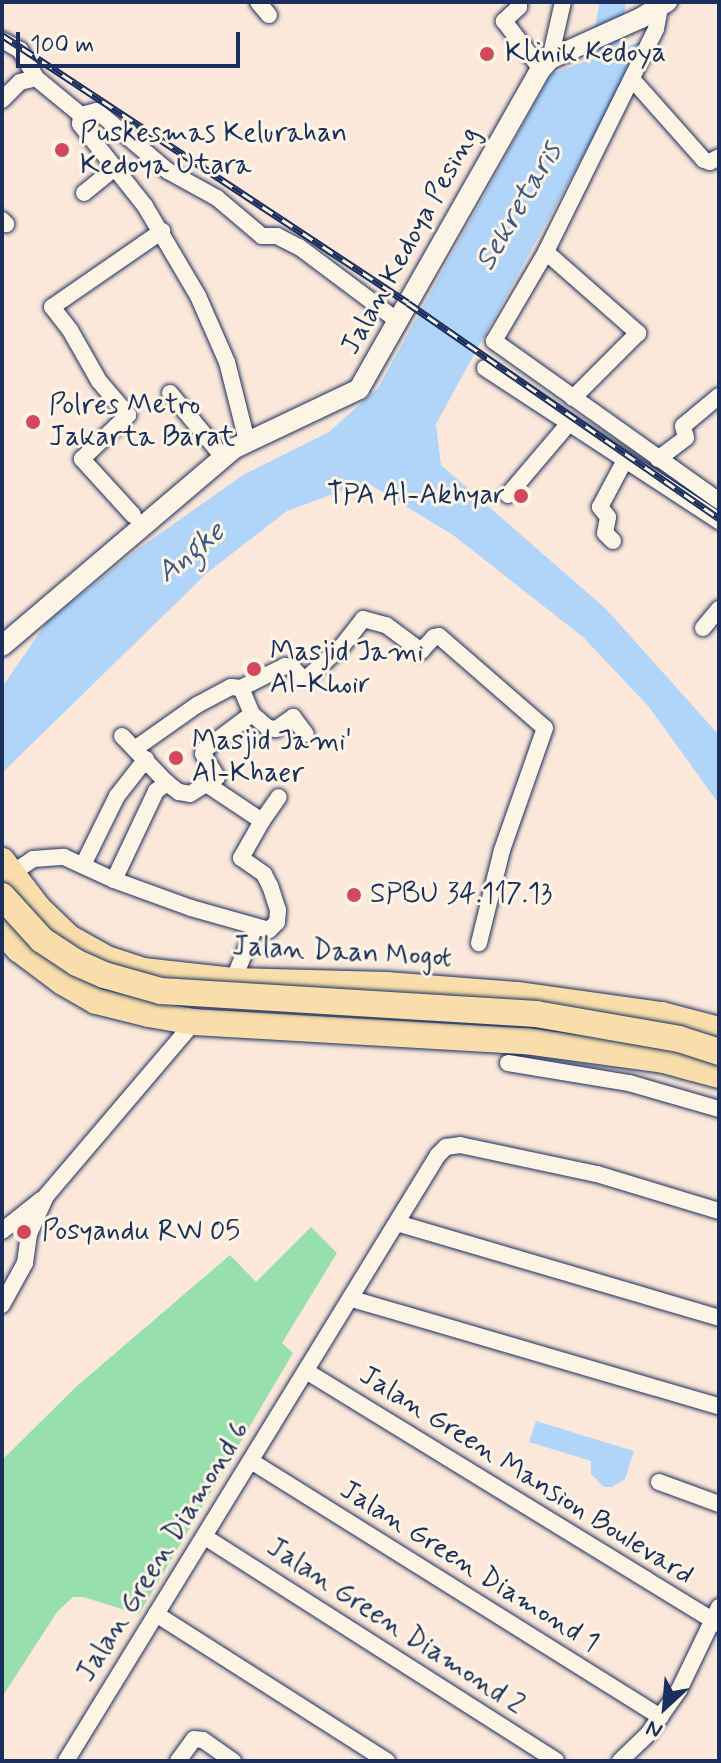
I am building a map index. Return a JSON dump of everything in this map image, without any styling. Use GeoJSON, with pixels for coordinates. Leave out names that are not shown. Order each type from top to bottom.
{"type":"FeatureCollection","features":[{"type":"Feature","properties":{"kind":"highway","name":"Jalan Daan Mogot"},"geometry":{"type":"LineString","coordinates":[[5,877],[69,938],[107,959],[143,971],[233,981],[386,985],[517,995],[687,1021],[719,1032]]}},
{"type":"Feature","properties":{"kind":"highway","name":"Jalan Daan Mogot"},"geometry":{"type":"LineString","coordinates":[[5,877],[42,940],[77,963],[104,975],[161,991],[536,1014],[679,1039],[718,1066]]}},
{"type":"Feature","properties":{"kind":"highway"},"geometry":{"type":"LineString","coordinates":[[2,915],[29,946],[65,972],[92,986],[134,998],[189,1006],[538,1024],[672,1047],[718,1066]]}},
{"type":"Feature","properties":{"kind":"highway"},"geometry":{"type":"LineString","coordinates":[[2,931],[43,968],[96,1001],[194,1022],[520,1056],[718,1066]]}},
{"type":"Feature","properties":{"kind":"highway"},"geometry":{"type":"LineString","coordinates":[[678,1063],[691,1056],[697,1044],[687,1021]]}},
{"type":"Feature","properties":{"kind":"highway"},"geometry":{"type":"LineString","coordinates":[[718,1066],[705,1054],[709,1043],[719,1032]]}},
{"type":"Feature","properties":{"kind":"street"},"geometry":{"type":"LineString","coordinates":[[519,2],[519,7],[504,21],[545,64]]}},
{"type":"Feature","properties":{"kind":"street"},"geometry":{"type":"LineString","coordinates":[[545,64],[563,2]]}},
{"type":"Feature","properties":{"kind":"street"},"geometry":{"type":"LineString","coordinates":[[545,64],[664,5]]}},
{"type":"Feature","properties":{"kind":"street"},"geometry":{"type":"LineString","coordinates":[[664,5],[656,29],[546,252],[494,341],[719,501]]}},
{"type":"Feature","properties":{"kind":"street"},"geometry":{"type":"LineString","coordinates":[[2,40],[20,50],[36,78],[81,115]]}},
{"type":"Feature","properties":{"kind":"street","name":"Jalan Kedoya Pesing"},"geometry":{"type":"LineString","coordinates":[[2,646],[223,457],[247,441],[359,389],[545,64]]}},
{"type":"Feature","properties":{"kind":"street"},"geometry":{"type":"LineString","coordinates":[[2,100],[20,82],[36,78]]}},
{"type":"Feature","properties":{"kind":"street"},"geometry":{"type":"LineString","coordinates":[[632,79],[704,160],[710,162],[719,157]]}},
{"type":"Feature","properties":{"kind":"street"},"geometry":{"type":"LineString","coordinates":[[81,115],[97,111],[156,164],[217,198],[262,236],[277,236],[299,247],[398,321]]}},
{"type":"Feature","properties":{"kind":"street"},"geometry":{"type":"LineString","coordinates":[[81,115],[80,124],[116,167],[162,231],[198,296],[227,362],[247,441]]}},
{"type":"Feature","properties":{"kind":"street"},"geometry":{"type":"LineString","coordinates":[[84,193],[116,167]]}},
{"type":"Feature","properties":{"kind":"street"},"geometry":{"type":"LineString","coordinates":[[133,515],[82,459],[128,415],[99,381],[70,330],[52,307],[162,231]]}},
{"type":"Feature","properties":{"kind":"street"},"geometry":{"type":"LineString","coordinates":[[546,252],[638,333],[573,398]]}},
{"type":"Feature","properties":{"kind":"street"},"geometry":{"type":"LineString","coordinates":[[485,368],[719,521]]}},
{"type":"Feature","properties":{"kind":"street"},"geometry":{"type":"LineString","coordinates":[[170,393],[223,457]]}},
{"type":"Feature","properties":{"kind":"street"},"geometry":{"type":"LineString","coordinates":[[658,459],[686,438],[683,426],[719,396]]}},
{"type":"Feature","properties":{"kind":"street"},"geometry":{"type":"LineString","coordinates":[[508,495],[569,423]]}},
{"type":"Feature","properties":{"kind":"street"},"geometry":{"type":"LineString","coordinates":[[613,541],[604,532],[608,517],[600,507],[625,460]]}},
{"type":"Feature","properties":{"kind":"street"},"geometry":{"type":"LineString","coordinates":[[703,628],[719,609]]}},
{"type":"Feature","properties":{"kind":"street"},"geometry":{"type":"LineString","coordinates":[[83,865],[97,842],[96,832],[141,754],[212,697],[236,686],[241,688],[285,666],[292,667],[300,676],[307,678],[343,645],[360,622],[369,619],[389,627],[421,651],[434,637],[439,636],[543,723],[544,734],[502,850],[479,943]]}},
{"type":"Feature","properties":{"kind":"street"},"geometry":{"type":"LineString","coordinates":[[241,688],[252,714],[272,730],[293,717],[306,734]]}},
{"type":"Feature","properties":{"kind":"street"},"geometry":{"type":"LineString","coordinates":[[122,736],[167,783],[183,794],[199,791],[217,777],[203,752],[252,714]]}},
{"type":"Feature","properties":{"kind":"street"},"geometry":{"type":"LineString","coordinates":[[114,880],[156,791],[167,783]]}},
{"type":"Feature","properties":{"kind":"street"},"geometry":{"type":"LineString","coordinates":[[208,785],[262,821]]}},
{"type":"Feature","properties":{"kind":"street"},"geometry":{"type":"LineString","coordinates":[[5,877],[33,859],[56,856],[114,880],[269,930],[277,922],[278,910],[264,874],[241,858],[279,797]]}},
{"type":"Feature","properties":{"kind":"street"},"geometry":{"type":"LineString","coordinates":[[233,981],[255,927]]}},
{"type":"Feature","properties":{"kind":"street"},"geometry":{"type":"LineString","coordinates":[[2,1231],[46,1196],[194,1022]]}},
{"type":"Feature","properties":{"kind":"street"},"geometry":{"type":"LineString","coordinates":[[520,1056],[719,1109]]}},
{"type":"Feature","properties":{"kind":"street","name":"Jalan Green Diamond 6"},"geometry":{"type":"LineString","coordinates":[[66,1761],[438,1155],[446,1147],[460,1145],[597,1174],[719,1211]]}},
{"type":"Feature","properties":{"kind":"street"},"geometry":{"type":"LineString","coordinates":[[2,1305],[25,1263],[29,1234],[46,1196]]}},
{"type":"Feature","properties":{"kind":"street"},"geometry":{"type":"LineString","coordinates":[[397,1223],[719,1318]]}},
{"type":"Feature","properties":{"kind":"street"},"geometry":{"type":"LineString","coordinates":[[352,1299],[719,1406]]}},
{"type":"Feature","properties":{"kind":"street","name":"Jalan Green Mansion Boulevard"},"geometry":{"type":"LineString","coordinates":[[306,1371],[717,1618]]}},
{"type":"Feature","properties":{"kind":"street","name":"Jalan Green Diamond 1"},"geometry":{"type":"LineString","coordinates":[[251,1461],[661,1717]]}},
{"type":"Feature","properties":{"kind":"street"},"geometry":{"type":"LineString","coordinates":[[659,1482],[719,1504]]}},
{"type":"Feature","properties":{"kind":"street","name":"Jalan Green Diamond 2"},"geometry":{"type":"LineString","coordinates":[[205,1537],[556,1761]]}},
{"type":"Feature","properties":{"kind":"street"},"geometry":{"type":"LineString","coordinates":[[156,1614],[387,1761]]}},
{"type":"Feature","properties":{"kind":"street"},"geometry":{"type":"LineString","coordinates":[[620,1761],[661,1717],[694,1664],[717,1618]]}},
{"type":"Feature","properties":{"kind":"street"},"geometry":{"type":"LineString","coordinates":[[178,1761],[194,1739],[203,1740],[233,1761]]}},
{"type":"Feature","properties":{"kind":"green space"},"geometry":{"type":"Polygon","coordinates":[[[311,1227],[337,1253],[282,1343],[293,1353],[139,1614],[83,1597],[73,1597],[57,1612],[2,1697],[2,1460],[77,1386],[230,1255],[256,1282],[311,1227]]]}},
{"type":"Feature","properties":{"kind":"water","name":"Angke"},"geometry":{"type":"Polygon","coordinates":[[[647,39],[436,424],[441,465],[606,609],[719,735],[719,804],[649,707],[583,637],[453,535],[366,482],[287,511],[207,573],[2,773],[2,687],[47,622],[134,552],[243,475],[329,432],[378,388],[551,74],[647,39]]]}},
{"type":"Feature","properties":{"kind":"water"},"geometry":{"type":"Polygon","coordinates":[[[536,1421],[634,1451],[625,1479],[612,1487],[604,1487],[591,1474],[591,1461],[529,1442],[536,1421]]]}},
{"type":"Feature","properties":{"kind":"waterway","name":"Sekretaris"},"geometry":{"type":"LineString","coordinates":[[588,86],[602,60],[613,2]]}},
{"type":"Feature","properties":{"kind":"railway"},"geometry":{"type":"LineString","coordinates":[[2,35],[408,303],[719,518]]}},
{"type":"Feature","properties":{"kind":"place","name":"Klinik Kedoya"},"geometry":{"type":"Point","coordinates":[487,54]}},
{"type":"Feature","properties":{"kind":"place","name":"Puskesmas Kelurahan Kedoya Utara"},"geometry":{"type":"Point","coordinates":[62,150]}},
{"type":"Feature","properties":{"kind":"place","name":"Polres Metro Jakarta Barat"},"geometry":{"type":"Point","coordinates":[33,422]}},
{"type":"Feature","properties":{"kind":"place","name":"TPA Al-Akhyar"},"geometry":{"type":"Point","coordinates":[521,496]}},
{"type":"Feature","properties":{"kind":"place","name":"Masjid Jami Al-Khoir"},"geometry":{"type":"Point","coordinates":[254,669]}},
{"type":"Feature","properties":{"kind":"place","name":"Masjid Jami' Al-Khaer"},"geometry":{"type":"Point","coordinates":[176,758]}},
{"type":"Feature","properties":{"kind":"place","name":"SPBU 34.117.13"},"geometry":{"type":"Point","coordinates":[354,895]}},
{"type":"Feature","properties":{"kind":"place","name":"Posyandu RW 05"},"geometry":{"type":"Point","coordinates":[24,1232]}}]}
